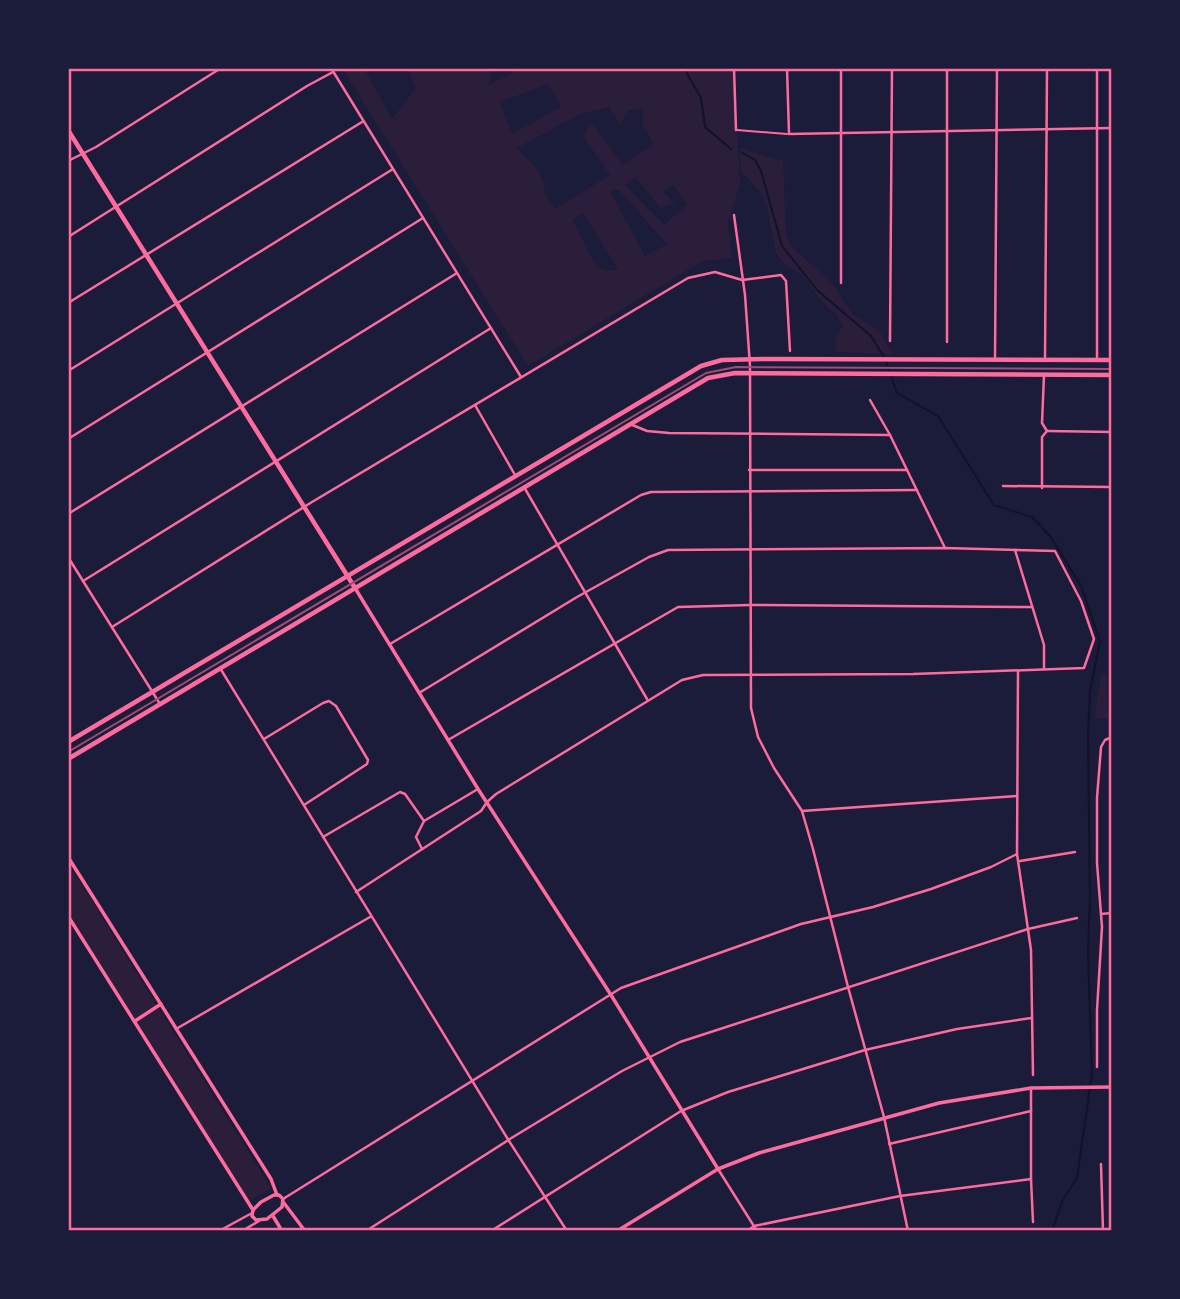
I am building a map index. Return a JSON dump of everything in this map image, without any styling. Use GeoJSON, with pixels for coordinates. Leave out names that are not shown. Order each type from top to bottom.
{"type":"FeatureCollection","features":[{"type":"Feature","properties":{"kind":"main road"},"geometry":{"type":"LineString","coordinates":[[68,130],[355,589]]}},
{"type":"Feature","properties":{"kind":"main road"},"geometry":{"type":"LineString","coordinates":[[68,742],[692,370],[722,360],[749,359],[1112,360]]}},
{"type":"Feature","properties":{"kind":"main road"},"geometry":{"type":"LineString","coordinates":[[68,759],[708,378],[726,373],[1112,375]]}},
{"type":"Feature","properties":{"kind":"street"},"geometry":{"type":"LineString","coordinates":[[68,161],[221,68]]}},
{"type":"Feature","properties":{"kind":"street"},"geometry":{"type":"LineString","coordinates":[[734,68],[736,130]]}},
{"type":"Feature","properties":{"kind":"street"},"geometry":{"type":"LineString","coordinates":[[787,68],[789,134],[1112,128]]}},
{"type":"Feature","properties":{"kind":"street"},"geometry":{"type":"LineString","coordinates":[[841,68],[841,283]]}},
{"type":"Feature","properties":{"kind":"street"},"geometry":{"type":"LineString","coordinates":[[890,341],[892,68]]}},
{"type":"Feature","properties":{"kind":"street"},"geometry":{"type":"LineString","coordinates":[[947,68],[947,342]]}},
{"type":"Feature","properties":{"kind":"street"},"geometry":{"type":"LineString","coordinates":[[995,360],[997,68]]}},
{"type":"Feature","properties":{"kind":"street"},"geometry":{"type":"LineString","coordinates":[[1045,360],[1047,68]]}},
{"type":"Feature","properties":{"kind":"street"},"geometry":{"type":"LineString","coordinates":[[1097,68],[1097,360]]}},
{"type":"Feature","properties":{"kind":"street"},"geometry":{"type":"LineString","coordinates":[[68,237],[332,70],[521,377]]}},
{"type":"Feature","properties":{"kind":"street"},"geometry":{"type":"LineString","coordinates":[[68,303],[362,122]]}},
{"type":"Feature","properties":{"kind":"street"},"geometry":{"type":"LineString","coordinates":[[68,371],[393,169]]}},
{"type":"Feature","properties":{"kind":"street"},"geometry":{"type":"LineString","coordinates":[[734,215],[746,295],[750,373],[748,433],[751,708],[758,737],[802,811],[884,1117],[908,1231]]}},
{"type":"Feature","properties":{"kind":"street"},"geometry":{"type":"LineString","coordinates":[[68,439],[423,218]]}},
{"type":"Feature","properties":{"kind":"street"},"geometry":{"type":"LineString","coordinates":[[112,627],[304,507],[688,278],[715,272],[742,280],[784,276],[790,351]]}},
{"type":"Feature","properties":{"kind":"street"},"geometry":{"type":"LineString","coordinates":[[68,514],[457,273]]}},
{"type":"Feature","properties":{"kind":"street"},"geometry":{"type":"LineString","coordinates":[[83,581],[491,328]]}},
{"type":"Feature","properties":{"kind":"street"},"geometry":{"type":"LineString","coordinates":[[1044,374],[1042,422],[1048,431]]}},
{"type":"Feature","properties":{"kind":"street"},"geometry":{"type":"LineString","coordinates":[[870,400],[945,548]]}},
{"type":"Feature","properties":{"kind":"street"},"geometry":{"type":"LineString","coordinates":[[475,405],[515,475]]}},
{"type":"Feature","properties":{"kind":"street"},"geometry":{"type":"LineString","coordinates":[[630,424],[647,431],[669,433],[890,435]]}},
{"type":"Feature","properties":{"kind":"street"},"geometry":{"type":"LineString","coordinates":[[1042,488],[1042,437],[1048,431],[1112,432]]}},
{"type":"Feature","properties":{"kind":"street"},"geometry":{"type":"LineString","coordinates":[[749,470],[907,470]]}},
{"type":"Feature","properties":{"kind":"street"},"geometry":{"type":"LineString","coordinates":[[1003,486],[1112,487]]}},
{"type":"Feature","properties":{"kind":"street"},"geometry":{"type":"LineString","coordinates":[[524,487],[647,700]]}},
{"type":"Feature","properties":{"kind":"street"},"geometry":{"type":"LineString","coordinates":[[390,644],[641,495],[651,492],[917,490]]}},
{"type":"Feature","properties":{"kind":"street"},"geometry":{"type":"LineString","coordinates":[[356,892],[481,811],[487,802],[502,790],[682,680],[692,677],[751,674],[1084,668],[1094,639],[1082,601],[1052,550],[668,550],[649,557],[584,593],[419,692]]}},
{"type":"Feature","properties":{"kind":"street"},"geometry":{"type":"LineString","coordinates":[[1015,550],[1044,645],[1044,668]]}},
{"type":"Feature","properties":{"kind":"street"},"geometry":{"type":"LineString","coordinates":[[68,557],[160,704]]}},
{"type":"Feature","properties":{"kind":"street"},"geometry":{"type":"LineString","coordinates":[[355,589],[757,1231]]}},
{"type":"Feature","properties":{"kind":"street"},"geometry":{"type":"LineString","coordinates":[[448,740],[678,607],[1032,607]]}},
{"type":"Feature","properties":{"kind":"street"},"geometry":{"type":"LineString","coordinates":[[220,668],[509,1141],[567,1231]]}},
{"type":"Feature","properties":{"kind":"street"},"geometry":{"type":"LineString","coordinates":[[1018,671],[1017,854],[1031,950],[1032,1075]]}},
{"type":"Feature","properties":{"kind":"street"},"geometry":{"type":"LineString","coordinates":[[264,739],[323,703],[329,701],[336,706],[368,764],[304,805]]}},
{"type":"Feature","properties":{"kind":"street"},"geometry":{"type":"LineString","coordinates":[[1097,1067],[1101,914],[1097,863],[1097,798],[1101,747],[1105,740],[1112,737]]}},
{"type":"Feature","properties":{"kind":"street"},"geometry":{"type":"LineString","coordinates":[[423,850],[416,837],[424,821],[478,789]]}},
{"type":"Feature","properties":{"kind":"street"},"geometry":{"type":"LineString","coordinates":[[323,837],[400,792],[405,794],[424,821]]}},
{"type":"Feature","properties":{"kind":"street"},"geometry":{"type":"LineString","coordinates":[[802,811],[1017,796]]}},
{"type":"Feature","properties":{"kind":"street"},"geometry":{"type":"LineString","coordinates":[[1020,861],[1074,852]]}},
{"type":"Feature","properties":{"kind":"street"},"geometry":{"type":"LineString","coordinates":[[242,1231],[273,1216],[283,1201],[621,988],[829,916],[873,907],[930,889],[991,867],[1017,854]]}},
{"type":"Feature","properties":{"kind":"street"},"geometry":{"type":"LineString","coordinates":[[68,857],[271,1179],[277,1195],[305,1231]]}},
{"type":"Feature","properties":{"kind":"street"},"geometry":{"type":"LineString","coordinates":[[1101,914],[1112,913]]}},
{"type":"Feature","properties":{"kind":"street"},"geometry":{"type":"LineString","coordinates":[[68,916],[254,1218],[259,1221]]}},
{"type":"Feature","properties":{"kind":"street"},"geometry":{"type":"LineString","coordinates":[[176,1029],[371,917]]}},
{"type":"Feature","properties":{"kind":"street"},"geometry":{"type":"LineString","coordinates":[[366,1231],[648,1057],[680,1042],[1028,929],[1077,918]]}},
{"type":"Feature","properties":{"kind":"street"},"geometry":{"type":"LineString","coordinates":[[135,1021],[161,1004]]}},
{"type":"Feature","properties":{"kind":"street"},"geometry":{"type":"LineString","coordinates":[[491,1231],[681,1111],[776,1076],[865,1049],[957,1029],[1031,1018]]}},
{"type":"Feature","properties":{"kind":"street"},"geometry":{"type":"LineString","coordinates":[[617,1231],[718,1169],[759,1153],[939,1103],[1031,1088],[1112,1087]]}},
{"type":"Feature","properties":{"kind":"street"},"geometry":{"type":"LineString","coordinates":[[1031,1088],[1033,1222]]}},
{"type":"Feature","properties":{"kind":"street"},"geometry":{"type":"LineString","coordinates":[[888,1144],[1031,1111]]}},
{"type":"Feature","properties":{"kind":"street"},"geometry":{"type":"LineString","coordinates":[[1101,1164],[1103,1231]]}},
{"type":"Feature","properties":{"kind":"street"},"geometry":{"type":"LineString","coordinates":[[747,1231],[754,1226],[900,1196],[1031,1179]]}},
{"type":"Feature","properties":{"kind":"street"},"geometry":{"type":"LineString","coordinates":[[219,1231],[252,1212],[265,1199],[277,1195]]}},
{"type":"Feature","properties":{"kind":"street"},"geometry":{"type":"LineString","coordinates":[[273,1216],[282,1231]]}},
{"type":"Feature","properties":{"kind":"lane"},"geometry":{"type":"LineString","coordinates":[[736,130],[789,134]]}},
{"type":"Feature","properties":{"kind":"shaded area"},"geometry":{"type":"Polygon","coordinates":[[[342,68],[364,68],[392,119],[416,88],[407,68],[493,68],[489,85],[523,68],[734,68],[740,184],[728,222],[732,258],[703,261],[528,366],[342,68]],[[548,84],[500,102],[512,134],[561,107],[548,84]],[[609,107],[581,114],[517,148],[537,170],[547,197],[556,209],[610,175],[583,136],[592,124],[623,165],[653,144],[643,125],[643,108],[628,111],[621,125],[609,107]],[[635,177],[625,185],[664,225],[687,205],[673,185],[663,192],[675,203],[661,208],[635,177]],[[619,190],[610,191],[645,256],[667,244],[619,190]],[[583,213],[573,220],[594,263],[606,271],[618,269],[583,213]]]}},
{"type":"Feature","properties":{"kind":"shaded area"},"geometry":{"type":"Polygon","coordinates":[[[740,148],[783,161],[786,234],[791,246],[833,284],[852,314],[879,330],[893,354],[837,352],[836,338],[843,326],[801,274],[786,266],[776,254],[763,195],[741,171],[740,148]]]}},
{"type":"Feature","properties":{"kind":"shaded area"},"geometry":{"type":"Polygon","coordinates":[[[1101,675],[1107,675],[1108,718],[1094,718],[1101,675]]]}},
{"type":"Feature","properties":{"kind":"shaded area"},"geometry":{"type":"Polygon","coordinates":[[[68,863],[271,1188],[249,1201],[68,912],[68,863]]]}},
{"type":"Feature","properties":{"kind":"waterway"},"geometry":{"type":"LineString","coordinates":[[684,68],[701,98],[705,127],[731,149]]}},
{"type":"Feature","properties":{"kind":"waterway"},"geometry":{"type":"LineString","coordinates":[[741,152],[755,160],[761,171],[782,246],[817,290],[871,336],[884,357]]}},
{"type":"Feature","properties":{"kind":"waterway"},"geometry":{"type":"LineString","coordinates":[[886,362],[897,393],[938,416],[994,505],[1032,517],[1051,537],[1081,586],[1100,641],[1090,691],[1088,734],[1088,953],[1092,1074],[1077,1178],[1063,1199],[1052,1231]]}},
{"type":"Feature","properties":{"kind":"tram line"},"geometry":{"type":"LineString","coordinates":[[68,752],[706,373],[736,367],[1112,369]]}}]}
